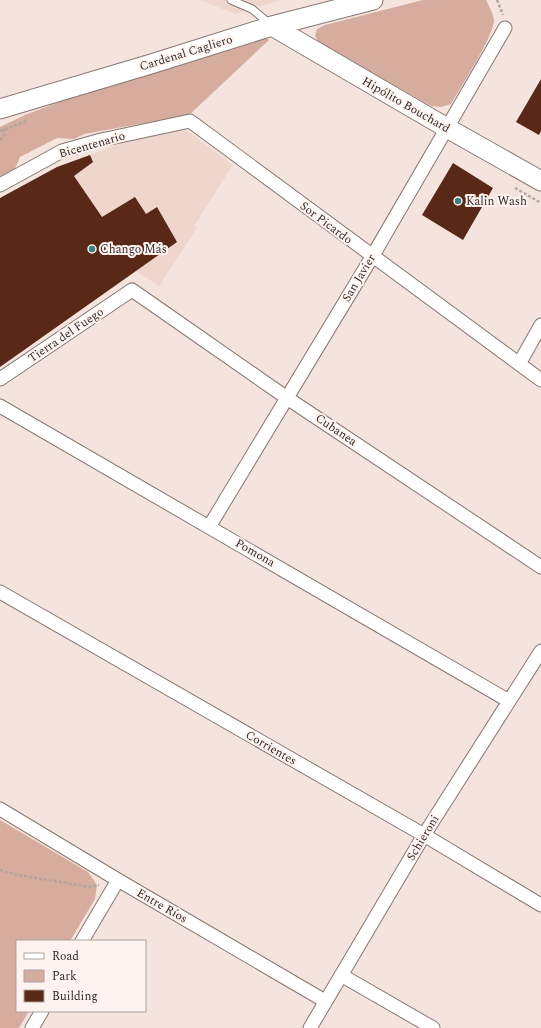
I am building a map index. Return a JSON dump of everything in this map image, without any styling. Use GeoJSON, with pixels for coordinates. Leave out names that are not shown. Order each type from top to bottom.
{"type":"FeatureCollection","features":[{"type":"Feature","properties":{"kind":"main road","name":"Cardenal Cagliero"},"geometry":{"type":"LineString","coordinates":[[0,109],[272,26],[372,0]]}},
{"type":"Feature","properties":{"kind":"main road","name":"Hipólito Bouchard"},"geometry":{"type":"LineString","coordinates":[[272,26],[541,181]]}},
{"type":"Feature","properties":{"kind":"street","name":"San Javier"},"geometry":{"type":"LineString","coordinates":[[209,527],[372,257],[505,28]]}},
{"type":"Feature","properties":{"kind":"street","name":"Bicentenario"},"geometry":{"type":"LineString","coordinates":[[0,185],[62,151],[101,140],[190,122]]}},
{"type":"Feature","properties":{"kind":"street","name":"Sor Picardo"},"geometry":{"type":"LineString","coordinates":[[190,122],[541,380]]}},
{"type":"Feature","properties":{"kind":"street","name":"Cubanea"},"geometry":{"type":"LineString","coordinates":[[132,290],[287,398],[541,568]]}},
{"type":"Feature","properties":{"kind":"street","name":"Tierra del Fuego"},"geometry":{"type":"LineString","coordinates":[[0,379],[132,290]]}},
{"type":"Feature","properties":{"kind":"street"},"geometry":{"type":"LineString","coordinates":[[519,364],[541,325]]}},
{"type":"Feature","properties":{"kind":"street","name":"Pomona"},"geometry":{"type":"LineString","coordinates":[[0,406],[509,701]]}},
{"type":"Feature","properties":{"kind":"street","name":"Corrientes"},"geometry":{"type":"LineString","coordinates":[[0,592],[424,835],[541,904]]}},
{"type":"Feature","properties":{"kind":"street","name":"Schieroni"},"geometry":{"type":"LineString","coordinates":[[310,1028],[424,835],[540,655]]}},
{"type":"Feature","properties":{"kind":"street","name":"Entre Ríos"},"geometry":{"type":"LineString","coordinates":[[0,809],[325,1001]]}},
{"type":"Feature","properties":{"kind":"street"},"geometry":{"type":"LineString","coordinates":[[83,940],[118,880]]}},
{"type":"Feature","properties":{"kind":"street"},"geometry":{"type":"LineString","coordinates":[[341,975],[432,1028]]}},
{"type":"Feature","properties":{"kind":"street"},"geometry":{"type":"LineString","coordinates":[[32,1028],[41,1012]]}},
{"type":"Feature","properties":{"kind":"lane"},"geometry":{"type":"LineString","coordinates":[[231,0],[252,8],[272,26]]}},
{"type":"Feature","properties":{"kind":"path"},"geometry":{"type":"LineString","coordinates":[[0,123],[5,134],[0,140]]}},
{"type":"Feature","properties":{"kind":"path"},"geometry":{"type":"LineString","coordinates":[[0,870],[18,875],[90,887],[118,880]]}},
{"type":"Feature","properties":{"kind":"shaded area"},"geometry":{"type":"Polygon","coordinates":[[[200,0],[281,0],[235,14],[200,0]]]}},
{"type":"Feature","properties":{"kind":"shaded area","name":"Chango Más"},"geometry":{"type":"Polygon","coordinates":[[[182,127],[233,165],[194,226],[197,228],[159,286],[136,271],[0,367],[0,198],[57,167],[127,141],[182,127]]]}},
{"type":"Feature","properties":{"kind":"green space"},"geometry":{"type":"Polygon","coordinates":[[[423,0],[486,0],[494,20],[489,38],[451,104],[441,107],[431,106],[319,43],[315,36],[317,29],[325,25],[423,0]]]}},
{"type":"Feature","properties":{"kind":"green space"},"geometry":{"type":"Polygon","coordinates":[[[266,38],[269,40],[189,115],[84,134],[74,139],[57,138],[20,157],[14,171],[0,178],[0,127],[25,115],[75,96],[266,38]]]}},
{"type":"Feature","properties":{"kind":"green space"},"geometry":{"type":"Polygon","coordinates":[[[0,820],[88,872],[97,885],[95,899],[71,940],[16,940],[16,1012],[28,1012],[19,1028],[0,1028],[0,820]]]}},
{"type":"Feature","properties":{"kind":"building"},"geometry":{"type":"Polygon","coordinates":[[[541,79],[541,131],[539,135],[516,122],[541,79]]]}},
{"type":"Feature","properties":{"kind":"building","name":"Chango Más"},"geometry":{"type":"Polygon","coordinates":[[[90,155],[93,162],[74,176],[102,217],[135,197],[146,214],[157,207],[177,242],[0,367],[0,198],[57,167],[90,155]]]}},
{"type":"Feature","properties":{"kind":"building","name":"Kalin Wash"},"geometry":{"type":"Polygon","coordinates":[[[453,163],[493,188],[463,240],[422,215],[453,163]]]}},
{"type":"Feature","properties":{"kind":"place","name":"Kalin Wash"},"geometry":{"type":"Point","coordinates":[458,201]}},
{"type":"Feature","properties":{"kind":"place","name":"Chango Más"},"geometry":{"type":"Point","coordinates":[92,249]}}]}
